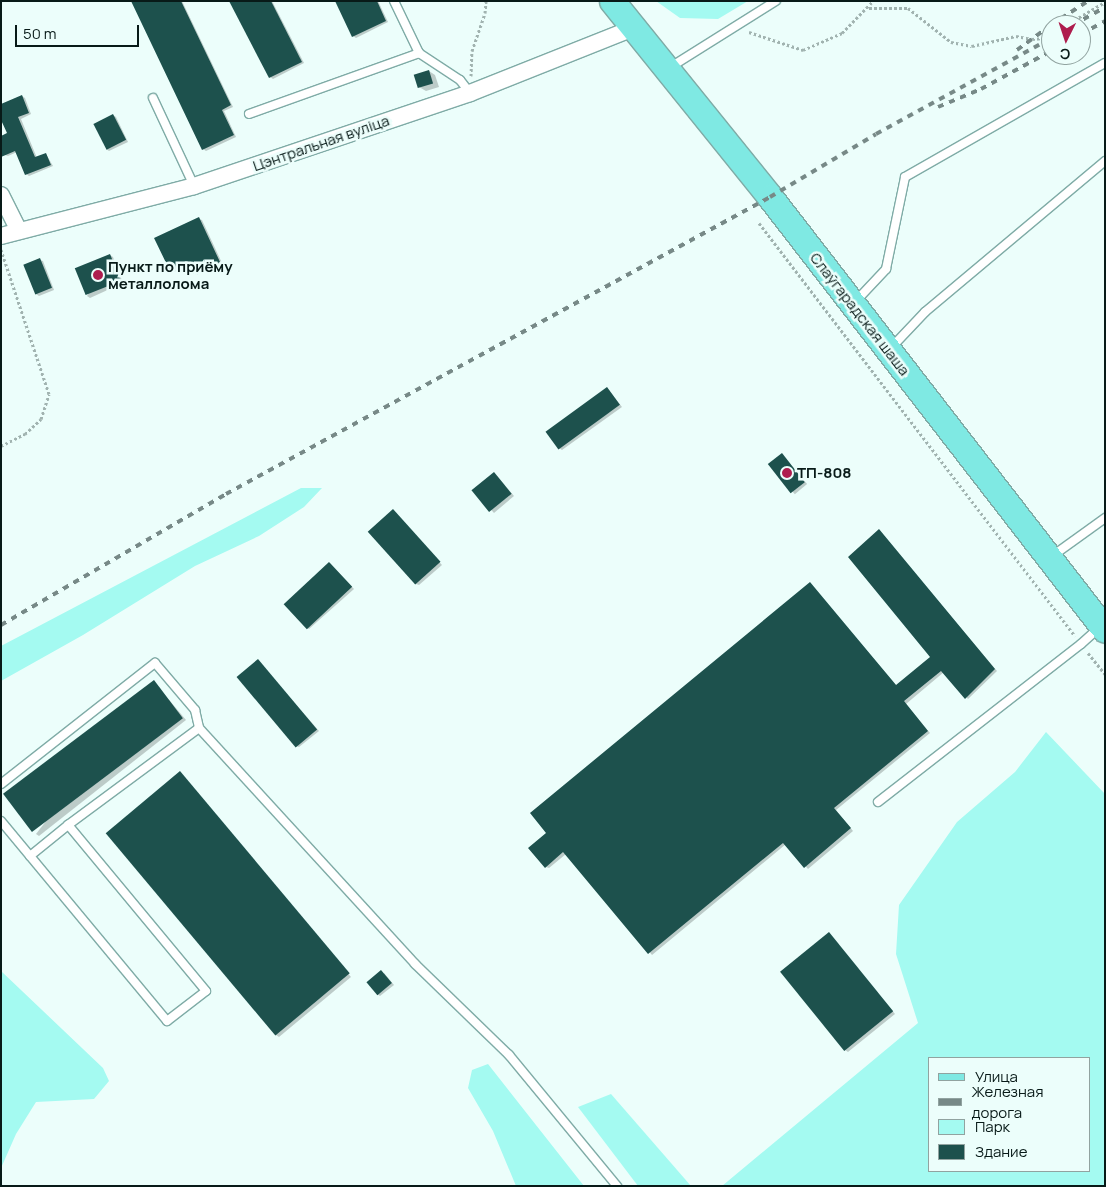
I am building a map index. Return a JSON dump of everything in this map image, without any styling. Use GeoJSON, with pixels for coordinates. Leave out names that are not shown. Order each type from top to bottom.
{"type":"FeatureCollection","features":[{"type":"Feature","properties":{"kind":"main road","name":"Слаўгарадская шаша"},"geometry":{"type":"LineString","coordinates":[[612,1],[853,304],[1104,627]]}},
{"type":"Feature","properties":{"kind":"street","name":"Цэнтральная вуліца"},"geometry":{"type":"LineString","coordinates":[[1,236],[194,186],[470,93],[633,28]]}},
{"type":"Feature","properties":{"kind":"street"},"geometry":{"type":"LineString","coordinates":[[1,196],[19,231]]}},
{"type":"Feature","properties":{"kind":"lane"},"geometry":{"type":"LineString","coordinates":[[394,1],[419,53],[460,80],[470,93]]}},
{"type":"Feature","properties":{"kind":"lane"},"geometry":{"type":"LineString","coordinates":[[667,70],[776,1]]}},
{"type":"Feature","properties":{"kind":"lane"},"geometry":{"type":"LineString","coordinates":[[249,114],[419,53]]}},
{"type":"Feature","properties":{"kind":"lane"},"geometry":{"type":"LineString","coordinates":[[853,304],[886,269],[905,176],[1105,63]]}},
{"type":"Feature","properties":{"kind":"lane"},"geometry":{"type":"LineString","coordinates":[[153,98],[194,186]]}},
{"type":"Feature","properties":{"kind":"lane"},"geometry":{"type":"LineString","coordinates":[[889,350],[925,312],[1105,161]]}},
{"type":"Feature","properties":{"kind":"lane"},"geometry":{"type":"LineString","coordinates":[[1050,558],[1105,518]]}},
{"type":"Feature","properties":{"kind":"lane"},"geometry":{"type":"LineString","coordinates":[[878,802],[1104,627]]}},
{"type":"Feature","properties":{"kind":"lane"},"geometry":{"type":"LineString","coordinates":[[1,784],[155,663],[195,710],[199,728],[415,964],[509,1055],[617,1186]]}},
{"type":"Feature","properties":{"kind":"lane"},"geometry":{"type":"LineString","coordinates":[[30,856],[199,728]]}},
{"type":"Feature","properties":{"kind":"lane"},"geometry":{"type":"LineString","coordinates":[[1,821],[167,1021],[206,991],[68,826]]}},
{"type":"Feature","properties":{"kind":"path"},"geometry":{"type":"LineString","coordinates":[[470,93],[472,51],[485,13],[486,1]]}},
{"type":"Feature","properties":{"kind":"path"},"geometry":{"type":"LineString","coordinates":[[735,27],[786,46],[803,50],[842,33],[874,1]]}},
{"type":"Feature","properties":{"kind":"path"},"geometry":{"type":"LineString","coordinates":[[1083,15],[1105,2]]}},
{"type":"Feature","properties":{"kind":"path"},"geometry":{"type":"LineString","coordinates":[[869,8],[908,8],[951,42],[972,46],[1016,36],[1032,39],[1041,38]]}},
{"type":"Feature","properties":{"kind":"path"},"geometry":{"type":"LineString","coordinates":[[759,223],[1105,674]]}},
{"type":"Feature","properties":{"kind":"path"},"geometry":{"type":"LineString","coordinates":[[1,250],[49,394],[45,410],[34,427],[19,438],[1,446]]}},
{"type":"Feature","properties":{"kind":"green space"},"geometry":{"type":"Polygon","coordinates":[[[656,1],[748,1],[718,19],[680,18],[656,1]]]}},
{"type":"Feature","properties":{"kind":"green space"},"geometry":{"type":"Polygon","coordinates":[[[301,488],[322,488],[304,507],[259,536],[195,566],[83,635],[1,681],[1,646],[301,488]]]}},
{"type":"Feature","properties":{"kind":"green space"},"geometry":{"type":"Polygon","coordinates":[[[1046,732],[1105,794],[1105,1186],[722,1186],[918,1023],[896,954],[899,905],[957,822],[1015,772],[1046,732]]]}},
{"type":"Feature","properties":{"kind":"green space"},"geometry":{"type":"Polygon","coordinates":[[[1,971],[103,1068],[109,1081],[94,1099],[36,1102],[16,1134],[1,1168],[1,971]]]}},
{"type":"Feature","properties":{"kind":"green space"},"geometry":{"type":"Polygon","coordinates":[[[488,1064],[584,1186],[516,1186],[493,1131],[468,1088],[472,1070],[488,1064]]]}},
{"type":"Feature","properties":{"kind":"green space"},"geometry":{"type":"Polygon","coordinates":[[[611,1094],[691,1186],[638,1186],[578,1107],[611,1094]]]}},
{"type":"Feature","properties":{"kind":"building"},"geometry":{"type":"Polygon","coordinates":[[[131,1],[181,1],[231,105],[222,110],[234,135],[202,150],[131,1]]]}},
{"type":"Feature","properties":{"kind":"building"},"geometry":{"type":"Polygon","coordinates":[[[229,1],[271,1],[302,62],[269,78],[229,1]]]}},
{"type":"Feature","properties":{"kind":"building"},"geometry":{"type":"Polygon","coordinates":[[[335,1],[377,1],[386,21],[352,37],[335,1]]]}},
{"type":"Feature","properties":{"kind":"building"},"geometry":{"type":"Polygon","coordinates":[[[429,70],[433,83],[418,88],[414,75],[429,70]]]}},
{"type":"Feature","properties":{"kind":"building"},"geometry":{"type":"Polygon","coordinates":[[[22,95],[29,113],[18,117],[35,157],[46,153],[51,165],[25,175],[15,151],[1,157],[1,136],[7,133],[1,120],[1,104],[22,95]]]}},
{"type":"Feature","properties":{"kind":"building"},"geometry":{"type":"Polygon","coordinates":[[[113,114],[126,140],[107,150],[93,124],[113,114]]]}},
{"type":"Feature","properties":{"kind":"building"},"geometry":{"type":"Polygon","coordinates":[[[199,217],[220,262],[193,274],[188,263],[170,271],[154,238],[199,217]]]}},
{"type":"Feature","properties":{"kind":"building","name":"Пункт по приёму металлолома"},"geometry":{"type":"Polygon","coordinates":[[[110,254],[121,281],[86,295],[75,268],[110,254]]]}},
{"type":"Feature","properties":{"kind":"building"},"geometry":{"type":"Polygon","coordinates":[[[40,258],[52,288],[35,294],[23,265],[40,258]]]}},
{"type":"Feature","properties":{"kind":"building"},"geometry":{"type":"Polygon","coordinates":[[[607,387],[620,405],[558,449],[546,432],[607,387]]]}},
{"type":"Feature","properties":{"kind":"building","name":"ТП-808"},"geometry":{"type":"Polygon","coordinates":[[[782,453],[805,482],[791,493],[768,464],[782,453]]]}},
{"type":"Feature","properties":{"kind":"building"},"geometry":{"type":"Polygon","coordinates":[[[494,472],[512,494],[489,512],[471,490],[494,472]]]}},
{"type":"Feature","properties":{"kind":"building"},"geometry":{"type":"Polygon","coordinates":[[[393,509],[441,562],[415,585],[368,532],[393,509]]]}},
{"type":"Feature","properties":{"kind":"building"},"geometry":{"type":"Polygon","coordinates":[[[879,529],[995,669],[965,699],[941,671],[904,701],[928,731],[834,808],[851,828],[804,868],[783,843],[648,954],[563,852],[545,868],[528,848],[546,833],[530,813],[810,582],[896,685],[930,657],[848,557],[879,529]]]}},
{"type":"Feature","properties":{"kind":"building"},"geometry":{"type":"Polygon","coordinates":[[[329,562],[352,587],[307,629],[284,604],[329,562]]]}},
{"type":"Feature","properties":{"kind":"building"},"geometry":{"type":"Polygon","coordinates":[[[258,659],[317,729],[296,747],[237,677],[258,659]]]}},
{"type":"Feature","properties":{"kind":"building"},"geometry":{"type":"Polygon","coordinates":[[[154,680],[183,718],[32,832],[3,794],[154,680]]]}},
{"type":"Feature","properties":{"kind":"building"},"geometry":{"type":"Polygon","coordinates":[[[180,771],[350,973],[275,1036],[106,833],[180,771]]]}},
{"type":"Feature","properties":{"kind":"building"},"geometry":{"type":"Polygon","coordinates":[[[829,932],[893,1011],[844,1051],[780,972],[829,932]]]}},
{"type":"Feature","properties":{"kind":"building"},"geometry":{"type":"Polygon","coordinates":[[[381,970],[392,983],[377,995],[366,982],[381,970]]]}},
{"type":"Feature","properties":{"kind":"railway"},"geometry":{"type":"LineString","coordinates":[[1066,15],[1088,1]]}},
{"type":"Feature","properties":{"kind":"railway"},"geometry":{"type":"LineString","coordinates":[[1091,15],[1105,7]]}},
{"type":"Feature","properties":{"kind":"railway"},"geometry":{"type":"LineString","coordinates":[[1091,29],[1105,21]]}},
{"type":"Feature","properties":{"kind":"railway"},"geometry":{"type":"LineString","coordinates":[[1017,50],[1041,32]]}},
{"type":"Feature","properties":{"kind":"railway"},"geometry":{"type":"LineString","coordinates":[[1,625],[226,494],[770,197],[876,134],[1041,43]]}},
{"type":"Feature","properties":{"kind":"railway"},"geometry":{"type":"LineString","coordinates":[[938,107],[981,89],[1041,56]]}},
{"type":"Feature","properties":{"kind":"place","name":"Пункт по приёму металлолома"},"geometry":{"type":"Point","coordinates":[98,275]}},
{"type":"Feature","properties":{"kind":"place","name":"ТП-808"},"geometry":{"type":"Point","coordinates":[787,473]}}]}
